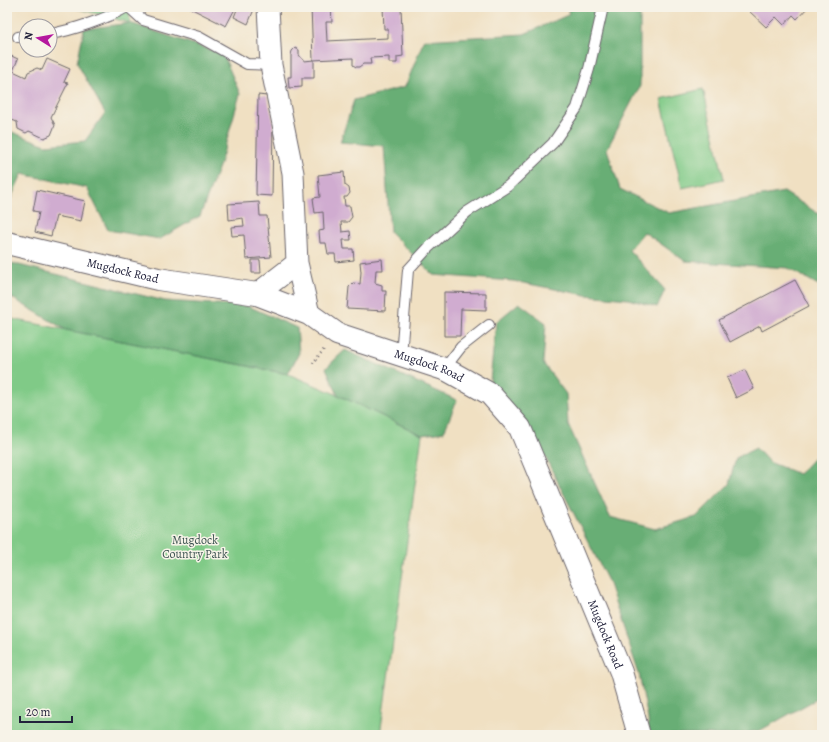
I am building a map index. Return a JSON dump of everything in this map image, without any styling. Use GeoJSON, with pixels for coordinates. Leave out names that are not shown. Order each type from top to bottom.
{"type":"FeatureCollection","features":[{"type":"Feature","properties":{"kind":"street"},"geometry":{"type":"LineString","coordinates":[[268,7],[271,65],[293,173],[297,263],[308,314]]}},
{"type":"Feature","properties":{"kind":"street","name":"Mugdock Road"},"geometry":{"type":"LineString","coordinates":[[7,243],[158,279],[257,294],[308,314],[337,334],[444,369],[490,394],[520,428],[621,672],[639,735]]}},
{"type":"Feature","properties":{"kind":"street"},"geometry":{"type":"LineString","coordinates":[[257,294],[297,263]]}},
{"type":"Feature","properties":{"kind":"lane"},"geometry":{"type":"LineString","coordinates":[[58,32],[76,28],[118,12],[126,7]]}},
{"type":"Feature","properties":{"kind":"lane"},"geometry":{"type":"LineString","coordinates":[[130,7],[143,20],[200,37],[247,64],[271,65]]}},
{"type":"Feature","properties":{"kind":"lane"},"geometry":{"type":"LineString","coordinates":[[401,355],[408,270],[428,247],[467,212],[508,186],[553,143],[577,108],[589,69],[603,7]]}},
{"type":"Feature","properties":{"kind":"lane"},"geometry":{"type":"LineString","coordinates":[[444,369],[461,347],[489,325]]}},
{"type":"Feature","properties":{"kind":"green space"},"geometry":{"type":"Polygon","coordinates":[[[72,7],[129,7],[130,23],[72,7]]]}},
{"type":"Feature","properties":{"kind":"green space"},"geometry":{"type":"Polygon","coordinates":[[[569,7],[643,7],[640,12],[640,86],[607,149],[620,189],[669,213],[784,192],[822,216],[822,287],[788,268],[685,261],[644,232],[629,250],[665,290],[657,307],[628,299],[586,295],[513,281],[433,275],[390,232],[384,146],[340,142],[354,100],[405,87],[424,40],[524,34],[568,15],[569,7]]]}},
{"type":"Feature","properties":{"kind":"green space"},"geometry":{"type":"Polygon","coordinates":[[[130,23],[223,54],[240,94],[220,164],[200,216],[160,239],[108,230],[87,188],[22,174],[7,207],[7,130],[46,145],[85,141],[105,113],[77,63],[84,29],[130,23]]]}},
{"type":"Feature","properties":{"kind":"green space"},"geometry":{"type":"Polygon","coordinates":[[[703,89],[724,179],[682,188],[661,99],[703,89]]]}},
{"type":"Feature","properties":{"kind":"green space"},"geometry":{"type":"Polygon","coordinates":[[[7,262],[165,301],[248,306],[297,328],[299,353],[288,374],[66,330],[7,295],[7,262]]]}},
{"type":"Feature","properties":{"kind":"green space"},"geometry":{"type":"Polygon","coordinates":[[[519,303],[546,323],[543,363],[566,394],[568,424],[610,517],[655,529],[696,517],[729,484],[736,458],[756,448],[769,462],[799,474],[822,449],[822,696],[759,731],[731,735],[649,735],[648,719],[639,674],[608,581],[534,435],[490,381],[496,322],[519,303]]]}},
{"type":"Feature","properties":{"kind":"green space","name":"Mugdock Country Park"},"geometry":{"type":"Polygon","coordinates":[[[7,318],[288,374],[338,395],[422,435],[380,735],[7,735],[7,318]]]}},
{"type":"Feature","properties":{"kind":"green space"},"geometry":{"type":"Polygon","coordinates":[[[345,350],[457,400],[444,432],[422,435],[338,395],[326,368],[345,350]]]}},
{"type":"Feature","properties":{"kind":"building"},"geometry":{"type":"Polygon","coordinates":[[[188,7],[236,7],[226,26],[188,7]]]}},
{"type":"Feature","properties":{"kind":"building"},"geometry":{"type":"Polygon","coordinates":[[[238,7],[255,7],[248,24],[234,17],[238,7]]]}},
{"type":"Feature","properties":{"kind":"building"},"geometry":{"type":"Polygon","coordinates":[[[311,7],[331,7],[332,22],[326,22],[327,41],[388,38],[388,29],[384,29],[383,7],[401,7],[403,56],[397,57],[397,63],[389,63],[389,57],[370,58],[371,64],[363,64],[359,67],[353,65],[353,58],[313,60],[311,7]]]}},
{"type":"Feature","properties":{"kind":"building"},"geometry":{"type":"Polygon","coordinates":[[[751,7],[808,7],[797,19],[793,15],[784,25],[776,17],[766,27],[748,10],[751,7]]]}},
{"type":"Feature","properties":{"kind":"building"},"geometry":{"type":"Polygon","coordinates":[[[295,48],[299,50],[299,55],[304,61],[314,60],[314,78],[302,78],[302,87],[289,88],[288,77],[291,77],[291,55],[295,48]]]}},
{"type":"Feature","properties":{"kind":"building"},"geometry":{"type":"Polygon","coordinates":[[[7,54],[18,59],[13,71],[26,77],[28,72],[37,68],[42,70],[47,59],[70,69],[64,82],[68,83],[51,117],[55,125],[51,135],[44,138],[29,131],[26,133],[18,129],[17,122],[7,118],[7,54]]]}},
{"type":"Feature","properties":{"kind":"building"},"geometry":{"type":"Polygon","coordinates":[[[258,95],[267,96],[273,120],[272,196],[256,195],[258,95]]]}},
{"type":"Feature","properties":{"kind":"building"},"geometry":{"type":"Polygon","coordinates":[[[344,172],[345,185],[349,188],[350,193],[347,197],[344,197],[345,206],[350,206],[352,217],[348,222],[341,222],[342,232],[350,231],[351,240],[343,240],[344,249],[353,249],[354,260],[336,262],[335,254],[328,254],[326,243],[320,243],[319,231],[324,230],[323,212],[315,213],[313,198],[320,197],[318,175],[344,172]]]}},
{"type":"Feature","properties":{"kind":"building"},"geometry":{"type":"Polygon","coordinates":[[[37,190],[85,201],[81,221],[56,216],[51,236],[35,232],[39,212],[33,211],[37,190]]]}},
{"type":"Feature","properties":{"kind":"building"},"geometry":{"type":"Polygon","coordinates":[[[259,202],[260,216],[267,216],[271,257],[246,259],[244,235],[232,236],[231,227],[244,226],[243,218],[229,220],[228,204],[259,202]]]}},
{"type":"Feature","properties":{"kind":"building"},"geometry":{"type":"Polygon","coordinates":[[[382,259],[383,270],[376,270],[375,283],[382,285],[382,291],[386,291],[385,311],[347,309],[349,287],[353,283],[360,284],[360,262],[382,259]]]}},
{"type":"Feature","properties":{"kind":"building"},"geometry":{"type":"Polygon","coordinates":[[[252,260],[260,260],[261,273],[252,273],[252,260]]]}},
{"type":"Feature","properties":{"kind":"building"},"geometry":{"type":"Polygon","coordinates":[[[795,280],[809,306],[762,331],[760,326],[730,342],[719,320],[795,280]]]}},
{"type":"Feature","properties":{"kind":"building"},"geometry":{"type":"Polygon","coordinates":[[[444,292],[486,293],[486,310],[461,309],[460,336],[444,336],[444,292]]]}},
{"type":"Feature","properties":{"kind":"building"},"geometry":{"type":"Polygon","coordinates":[[[745,370],[754,389],[736,398],[727,378],[745,370]]]}}]}
